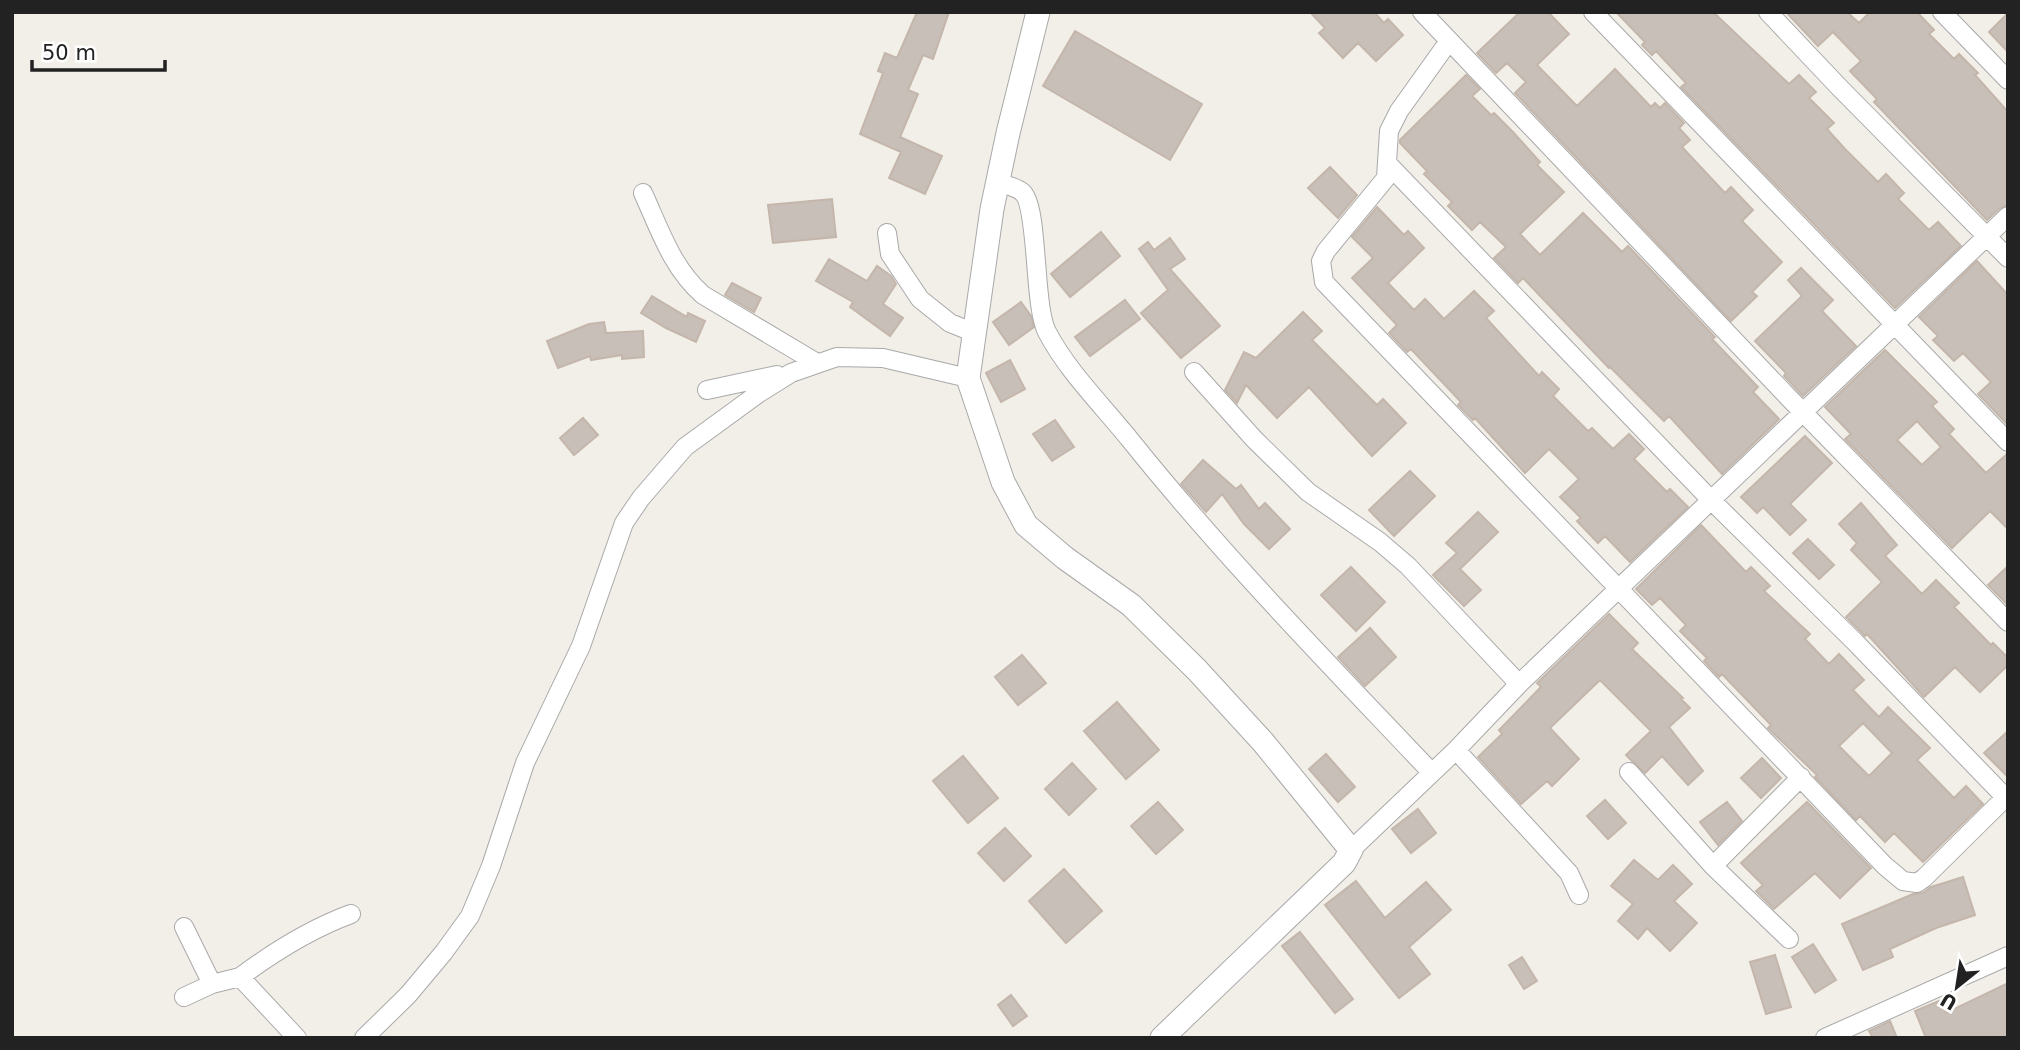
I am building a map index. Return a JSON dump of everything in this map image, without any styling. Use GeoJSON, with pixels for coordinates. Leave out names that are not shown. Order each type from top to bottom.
{"type":"FeatureCollection","features":[{"type":"Feature","properties":{"kind":"street"},"geometry":{"type":"LineString","coordinates":[[1038,12],[998,182],[968,378],[1003,482],[1026,525],[1065,558],[1131,605],[1156,628],[1263,742],[1352,850]]}},
{"type":"Feature","properties":{"kind":"street"},"geometry":{"type":"LineString","coordinates":[[1422,12],[1802,412],[2008,622]]}},
{"type":"Feature","properties":{"kind":"street"},"geometry":{"type":"LineString","coordinates":[[1593,12],[2008,442]]}},
{"type":"Feature","properties":{"kind":"street"},"geometry":{"type":"LineString","coordinates":[[1768,12],[2008,258]]}},
{"type":"Feature","properties":{"kind":"street"},"geometry":{"type":"LineString","coordinates":[[1942,12],[2008,80]]}},
{"type":"Feature","properties":{"kind":"street"},"geometry":{"type":"LineString","coordinates":[[1387,163],[1711,500],[2007,798],[1924,878],[1910,884],[1885,866],[1324,282],[1321,261],[1326,251],[1386,178],[1389,131],[1399,111],[1449,41]]}},
{"type":"Feature","properties":{"kind":"street"},"geometry":{"type":"LineString","coordinates":[[998,182],[1022,191],[1027,197],[1045,329],[1061,355],[1155,471],[1270,603],[1431,772]]}},
{"type":"Feature","properties":{"kind":"street"},"geometry":{"type":"LineString","coordinates":[[643,193],[675,263],[689,282],[703,295],[817,363]]}},
{"type":"Feature","properties":{"kind":"street"},"geometry":{"type":"LineString","coordinates":[[1162,1038],[1344,863],[1352,850],[1456,750],[1519,684],[2008,216]]}},
{"type":"Feature","properties":{"kind":"street"},"geometry":{"type":"LineString","coordinates":[[887,233],[890,254],[920,299],[950,323],[975,333]]}},
{"type":"Feature","properties":{"kind":"street"},"geometry":{"type":"LineString","coordinates":[[707,390],[791,373],[836,357],[883,358],[968,378]]}},
{"type":"Feature","properties":{"kind":"street"},"geometry":{"type":"LineString","coordinates":[[1194,372],[1254,439],[1308,492],[1380,542],[1408,566],[1519,684]]}},
{"type":"Feature","properties":{"kind":"street"},"geometry":{"type":"LineString","coordinates":[[364,1038],[408,995],[470,916],[491,866],[525,763],[581,646],[624,523],[641,498],[685,447],[791,373]]}},
{"type":"Feature","properties":{"kind":"street"},"geometry":{"type":"LineString","coordinates":[[1456,750],[1569,873],[1579,895]]}},
{"type":"Feature","properties":{"kind":"street"},"geometry":{"type":"LineString","coordinates":[[1629,772],[1713,866],[1789,939]]}},
{"type":"Feature","properties":{"kind":"street"},"geometry":{"type":"LineString","coordinates":[[1713,866],[1801,777]]}},
{"type":"Feature","properties":{"kind":"street"},"geometry":{"type":"LineString","coordinates":[[184,997],[212,984],[240,977],[271,953],[322,925],[351,914]]}},
{"type":"Feature","properties":{"kind":"street"},"geometry":{"type":"LineString","coordinates":[[184,927],[212,984]]}},
{"type":"Feature","properties":{"kind":"street"},"geometry":{"type":"LineString","coordinates":[[1825,1038],[2008,956]]}},
{"type":"Feature","properties":{"kind":"street"},"geometry":{"type":"LineString","coordinates":[[240,977],[297,1038]]}},
{"type":"Feature","properties":{"kind":"building"},"geometry":{"type":"Polygon","coordinates":[[[917,12],[949,12],[933,59],[923,55],[908,90],[918,94],[900,137],[942,156],[925,194],[889,178],[901,152],[860,134],[883,73],[878,71],[885,53],[897,58],[917,12]]]}},
{"type":"Feature","properties":{"kind":"building"},"geometry":{"type":"Polygon","coordinates":[[[1310,12],[1374,12],[1384,23],[1388,19],[1403,35],[1376,61],[1358,43],[1343,58],[1319,33],[1325,28],[1310,12]]]}},
{"type":"Feature","properties":{"kind":"building"},"geometry":{"type":"Polygon","coordinates":[[[1520,12],[1548,12],[1569,34],[1537,65],[1577,106],[1615,69],[1651,107],[1655,103],[1660,108],[1665,103],[1684,123],[1679,128],[1690,140],[1682,147],[1725,193],[1731,187],[1753,210],[1742,221],[1782,262],[1752,292],[1757,296],[1731,321],[1515,93],[1526,82],[1507,63],[1496,73],[1477,53],[1520,12]]]}},
{"type":"Feature","properties":{"kind":"building"},"geometry":{"type":"Polygon","coordinates":[[[1616,12],[1713,12],[1789,84],[1799,75],[1816,92],[1809,98],[1834,123],[1827,129],[1845,149],[1878,182],[1886,174],[1904,193],[1898,199],[1929,230],[1938,222],[1961,246],[1895,308],[1681,87],[1686,83],[1656,51],[1652,55],[1642,45],[1645,42],[1616,12]]]}},
{"type":"Feature","properties":{"kind":"building"},"geometry":{"type":"Polygon","coordinates":[[[1786,12],[1847,12],[1859,23],[1870,12],[1917,12],[1934,30],[1929,34],[1954,59],[1959,54],[1978,73],[1975,75],[2008,112],[2008,205],[2000,208],[1987,220],[1874,102],[1877,99],[1850,71],[1861,61],[1833,32],[1818,46],[1786,12]]]}},
{"type":"Feature","properties":{"kind":"building"},"geometry":{"type":"Polygon","coordinates":[[[2008,13],[2008,52],[1989,32],[2008,13]]]}},
{"type":"Feature","properties":{"kind":"building"},"geometry":{"type":"Polygon","coordinates":[[[1075,31],[1202,104],[1170,160],[1043,86],[1075,31]]]}},
{"type":"Feature","properties":{"kind":"building"},"geometry":{"type":"Polygon","coordinates":[[[1466,75],[1480,89],[1472,96],[1513,132],[1540,162],[1537,165],[1564,192],[1520,234],[1540,255],[1583,213],[1622,252],[1628,246],[1715,337],[1712,339],[1758,387],[1753,392],[1779,419],[1722,474],[1669,416],[1664,421],[1523,278],[1518,283],[1494,258],[1506,247],[1480,222],[1472,230],[1448,206],[1452,202],[1424,174],[1427,171],[1400,143],[1466,75]]]}},
{"type":"Feature","properties":{"kind":"building"},"geometry":{"type":"Polygon","coordinates":[[[1330,167],[1357,195],[1338,218],[1308,188],[1330,167]]]}},
{"type":"Feature","properties":{"kind":"building"},"geometry":{"type":"Polygon","coordinates":[[[832,199],[836,237],[773,243],[768,205],[832,199]]]}},
{"type":"Feature","properties":{"kind":"building"},"geometry":{"type":"Polygon","coordinates":[[[1377,207],[1404,235],[1408,231],[1424,248],[1388,283],[1414,310],[1425,299],[1444,319],[1474,291],[1494,311],[1486,318],[1539,376],[1542,372],[1559,389],[1553,396],[1588,431],[1592,428],[1613,449],[1629,434],[1644,449],[1634,459],[1667,492],[1670,489],[1688,507],[1630,562],[1605,536],[1598,543],[1577,521],[1581,518],[1560,497],[1579,479],[1549,449],[1525,473],[1475,418],[1473,420],[1458,405],[1461,402],[1411,349],[1407,352],[1389,333],[1397,325],[1352,278],[1373,258],[1352,237],[1377,207]]]}},
{"type":"Feature","properties":{"kind":"building"},"geometry":{"type":"Polygon","coordinates":[[[1101,232],[1120,256],[1070,297],[1051,274],[1101,232]]]}},
{"type":"Feature","properties":{"kind":"building"},"geometry":{"type":"Polygon","coordinates":[[[1170,238],[1185,259],[1170,269],[1220,326],[1181,358],[1141,313],[1168,290],[1139,249],[1148,242],[1154,250],[1170,238]]]}},
{"type":"Feature","properties":{"kind":"building"},"geometry":{"type":"Polygon","coordinates":[[[829,259],[867,281],[877,266],[891,276],[896,284],[883,304],[903,318],[890,336],[850,307],[853,302],[816,281],[829,259]]]}},
{"type":"Feature","properties":{"kind":"building"},"geometry":{"type":"Polygon","coordinates":[[[1977,261],[2008,295],[2008,425],[1978,394],[1991,382],[1963,353],[1954,361],[1933,340],[1938,336],[1919,317],[1977,261]]]}},
{"type":"Feature","properties":{"kind":"building"},"geometry":{"type":"Polygon","coordinates":[[[1801,268],[1833,300],[1822,311],[1856,346],[1803,396],[1784,376],[1786,373],[1755,341],[1802,296],[1788,280],[1801,268]]]}},
{"type":"Feature","properties":{"kind":"building"},"geometry":{"type":"Polygon","coordinates":[[[732,283],[761,298],[754,312],[725,295],[732,283]]]}},
{"type":"Feature","properties":{"kind":"building"},"geometry":{"type":"Polygon","coordinates":[[[652,296],[687,317],[688,313],[705,321],[696,342],[641,313],[652,296]]]}},
{"type":"Feature","properties":{"kind":"building"},"geometry":{"type":"Polygon","coordinates":[[[1125,300],[1140,319],[1090,356],[1075,337],[1125,300]]]}},
{"type":"Feature","properties":{"kind":"building"},"geometry":{"type":"Polygon","coordinates":[[[1021,302],[1031,316],[1034,327],[1009,345],[993,322],[1021,302]]]}},
{"type":"Feature","properties":{"kind":"building"},"geometry":{"type":"Polygon","coordinates":[[[1303,312],[1322,331],[1312,340],[1377,405],[1383,399],[1406,423],[1372,456],[1309,387],[1277,418],[1246,385],[1237,403],[1225,390],[1244,352],[1256,358],[1303,312]]]}},
{"type":"Feature","properties":{"kind":"building"},"geometry":{"type":"Polygon","coordinates":[[[604,322],[606,333],[643,331],[644,357],[622,359],[622,355],[591,360],[590,356],[558,368],[547,341],[589,324],[604,322]]]}},
{"type":"Feature","properties":{"kind":"building"},"geometry":{"type":"Polygon","coordinates":[[[1885,350],[1937,402],[1932,406],[1954,429],[1949,434],[1986,473],[2008,453],[2008,529],[1990,511],[1952,548],[1845,439],[1851,434],[1825,407],[1885,350]],[[1917,421],[1897,440],[1922,465],[1941,447],[1917,421]]]}},
{"type":"Feature","properties":{"kind":"building"},"geometry":{"type":"Polygon","coordinates":[[[1010,360],[1025,389],[1001,402],[986,373],[1010,360]]]}},
{"type":"Feature","properties":{"kind":"building"},"geometry":{"type":"Polygon","coordinates":[[[583,418],[598,435],[574,455],[560,438],[583,418]]]}},
{"type":"Feature","properties":{"kind":"building"},"geometry":{"type":"Polygon","coordinates":[[[1055,420],[1074,447],[1052,461],[1033,434],[1055,420]]]}},
{"type":"Feature","properties":{"kind":"building"},"geometry":{"type":"Polygon","coordinates":[[[1805,436],[1832,463],[1790,504],[1806,520],[1790,535],[1763,507],[1757,513],[1741,497],[1805,436]]]}},
{"type":"Feature","properties":{"kind":"building"},"geometry":{"type":"Polygon","coordinates":[[[1203,460],[1236,489],[1241,485],[1259,509],[1265,503],[1290,529],[1269,549],[1244,524],[1222,494],[1206,512],[1181,484],[1203,460]]]}},
{"type":"Feature","properties":{"kind":"building"},"geometry":{"type":"Polygon","coordinates":[[[1410,471],[1435,496],[1394,536],[1369,510],[1410,471]]]}},
{"type":"Feature","properties":{"kind":"building"},"geometry":{"type":"Polygon","coordinates":[[[1861,503],[1897,545],[1885,556],[1922,594],[1936,580],[1959,603],[1954,607],[1991,645],[1993,643],[2008,658],[2008,665],[1980,692],[1955,667],[1924,697],[1867,634],[1865,636],[1846,617],[1882,582],[1851,550],[1857,543],[1839,524],[1861,503]]]}},
{"type":"Feature","properties":{"kind":"building"},"geometry":{"type":"Polygon","coordinates":[[[1478,512],[1498,532],[1460,569],[1481,590],[1464,606],[1433,575],[1457,553],[1446,543],[1478,512]]]}},
{"type":"Feature","properties":{"kind":"building"},"geometry":{"type":"Polygon","coordinates":[[[1701,525],[1746,572],[1751,567],[1770,586],[1764,591],[1810,634],[1805,639],[1829,664],[1839,654],[1864,680],[1853,690],[1879,717],[1888,707],[1930,748],[1917,760],[1954,798],[1966,786],[1983,804],[1923,862],[1894,833],[1885,842],[1860,816],[1856,820],[1815,777],[1817,775],[1768,728],[1771,725],[1722,674],[1719,677],[1704,661],[1707,658],[1680,631],[1686,625],[1660,598],[1652,605],[1636,589],[1701,525]],[[1863,723],[1839,746],[1869,776],[1892,753],[1863,723]]]}},
{"type":"Feature","properties":{"kind":"building"},"geometry":{"type":"Polygon","coordinates":[[[1808,539],[1834,565],[1819,579],[1793,553],[1808,539]]]}},
{"type":"Feature","properties":{"kind":"building"},"geometry":{"type":"Polygon","coordinates":[[[2008,566],[2008,605],[1988,585],[2008,566]]]}},
{"type":"Feature","properties":{"kind":"building"},"geometry":{"type":"Polygon","coordinates":[[[1351,567],[1385,602],[1356,631],[1321,595],[1351,567]]]}},
{"type":"Feature","properties":{"kind":"building"},"geometry":{"type":"Polygon","coordinates":[[[1609,614],[1638,643],[1632,649],[1690,708],[1669,727],[1703,771],[1688,785],[1662,756],[1645,773],[1626,755],[1651,731],[1600,680],[1550,728],[1579,759],[1552,786],[1547,781],[1521,804],[1478,757],[1502,734],[1499,730],[1541,687],[1537,683],[1609,614]]]}},
{"type":"Feature","properties":{"kind":"building"},"geometry":{"type":"Polygon","coordinates":[[[1370,628],[1396,657],[1365,686],[1338,657],[1370,628]]]}},
{"type":"Feature","properties":{"kind":"building"},"geometry":{"type":"Polygon","coordinates":[[[1022,655],[1046,683],[1018,705],[995,677],[1022,655]]]}},
{"type":"Feature","properties":{"kind":"building"},"geometry":{"type":"Polygon","coordinates":[[[1117,702],[1159,750],[1126,779],[1084,731],[1117,702]]]}},
{"type":"Feature","properties":{"kind":"building"},"geometry":{"type":"Polygon","coordinates":[[[2008,731],[2008,777],[1984,753],[2008,731]]]}},
{"type":"Feature","properties":{"kind":"building"},"geometry":{"type":"Polygon","coordinates":[[[1326,754],[1355,787],[1338,802],[1309,769],[1326,754]]]}},
{"type":"Feature","properties":{"kind":"building"},"geometry":{"type":"Polygon","coordinates":[[[963,756],[998,798],[968,823],[933,781],[963,756]]]}},
{"type":"Feature","properties":{"kind":"building"},"geometry":{"type":"Polygon","coordinates":[[[1762,758],[1781,778],[1761,798],[1741,778],[1762,758]]]}},
{"type":"Feature","properties":{"kind":"building"},"geometry":{"type":"Polygon","coordinates":[[[1072,763],[1096,789],[1069,815],[1045,789],[1072,763]]]}},
{"type":"Feature","properties":{"kind":"building"},"geometry":{"type":"Polygon","coordinates":[[[1605,800],[1626,823],[1608,839],[1587,816],[1605,800]]]}},
{"type":"Feature","properties":{"kind":"building"},"geometry":{"type":"Polygon","coordinates":[[[1158,802],[1183,830],[1156,854],[1131,826],[1158,802]]]}},
{"type":"Feature","properties":{"kind":"building"},"geometry":{"type":"Polygon","coordinates":[[[1727,802],[1742,821],[1718,845],[1700,822],[1727,802]]]}},
{"type":"Feature","properties":{"kind":"building"},"geometry":{"type":"Polygon","coordinates":[[[1807,802],[1871,868],[1840,898],[1815,873],[1774,909],[1756,891],[1763,885],[1741,863],[1807,802]]]}},
{"type":"Feature","properties":{"kind":"building"},"geometry":{"type":"Polygon","coordinates":[[[1418,809],[1436,833],[1411,853],[1392,829],[1418,809]]]}},
{"type":"Feature","properties":{"kind":"building"},"geometry":{"type":"Polygon","coordinates":[[[1005,828],[1031,856],[1004,881],[978,853],[1005,828]]]}},
{"type":"Feature","properties":{"kind":"building"},"geometry":{"type":"Polygon","coordinates":[[[1634,860],[1658,880],[1673,865],[1692,884],[1674,901],[1697,923],[1670,951],[1647,928],[1638,939],[1618,921],[1633,904],[1611,886],[1634,860]]]}},
{"type":"Feature","properties":{"kind":"building"},"geometry":{"type":"Polygon","coordinates":[[[1064,869],[1102,911],[1066,943],[1029,901],[1064,869]]]}},
{"type":"Feature","properties":{"kind":"building"},"geometry":{"type":"Polygon","coordinates":[[[1963,877],[1975,915],[1936,928],[1890,949],[1893,957],[1863,970],[1842,924],[1913,894],[1923,893],[1931,887],[1963,877]]]}},
{"type":"Feature","properties":{"kind":"building"},"geometry":{"type":"Polygon","coordinates":[[[1356,881],[1385,918],[1426,882],[1451,910],[1409,947],[1430,974],[1399,998],[1325,905],[1356,881]]]}},
{"type":"Feature","properties":{"kind":"building"},"geometry":{"type":"Polygon","coordinates":[[[1300,932],[1353,999],[1335,1013],[1282,946],[1300,932]]]}},
{"type":"Feature","properties":{"kind":"building"},"geometry":{"type":"Polygon","coordinates":[[[1813,944],[1836,980],[1815,993],[1792,957],[1813,944]]]}},
{"type":"Feature","properties":{"kind":"building"},"geometry":{"type":"Polygon","coordinates":[[[1775,955],[1791,1007],[1766,1014],[1750,962],[1775,955]]]}},
{"type":"Feature","properties":{"kind":"building"},"geometry":{"type":"Polygon","coordinates":[[[1522,957],[1537,981],[1524,989],[1509,965],[1522,957]]]}},
{"type":"Feature","properties":{"kind":"building"},"geometry":{"type":"Polygon","coordinates":[[[2008,983],[2008,1038],[1926,1038],[1915,1011],[1941,1000],[1946,1013],[2008,983]]]}},
{"type":"Feature","properties":{"kind":"building"},"geometry":{"type":"Polygon","coordinates":[[[1011,995],[1027,1016],[1013,1026],[998,1005],[1011,995]]]}},
{"type":"Feature","properties":{"kind":"building"},"geometry":{"type":"Polygon","coordinates":[[[1890,1021],[1897,1038],[1873,1038],[1869,1031],[1890,1021]]]}}]}
